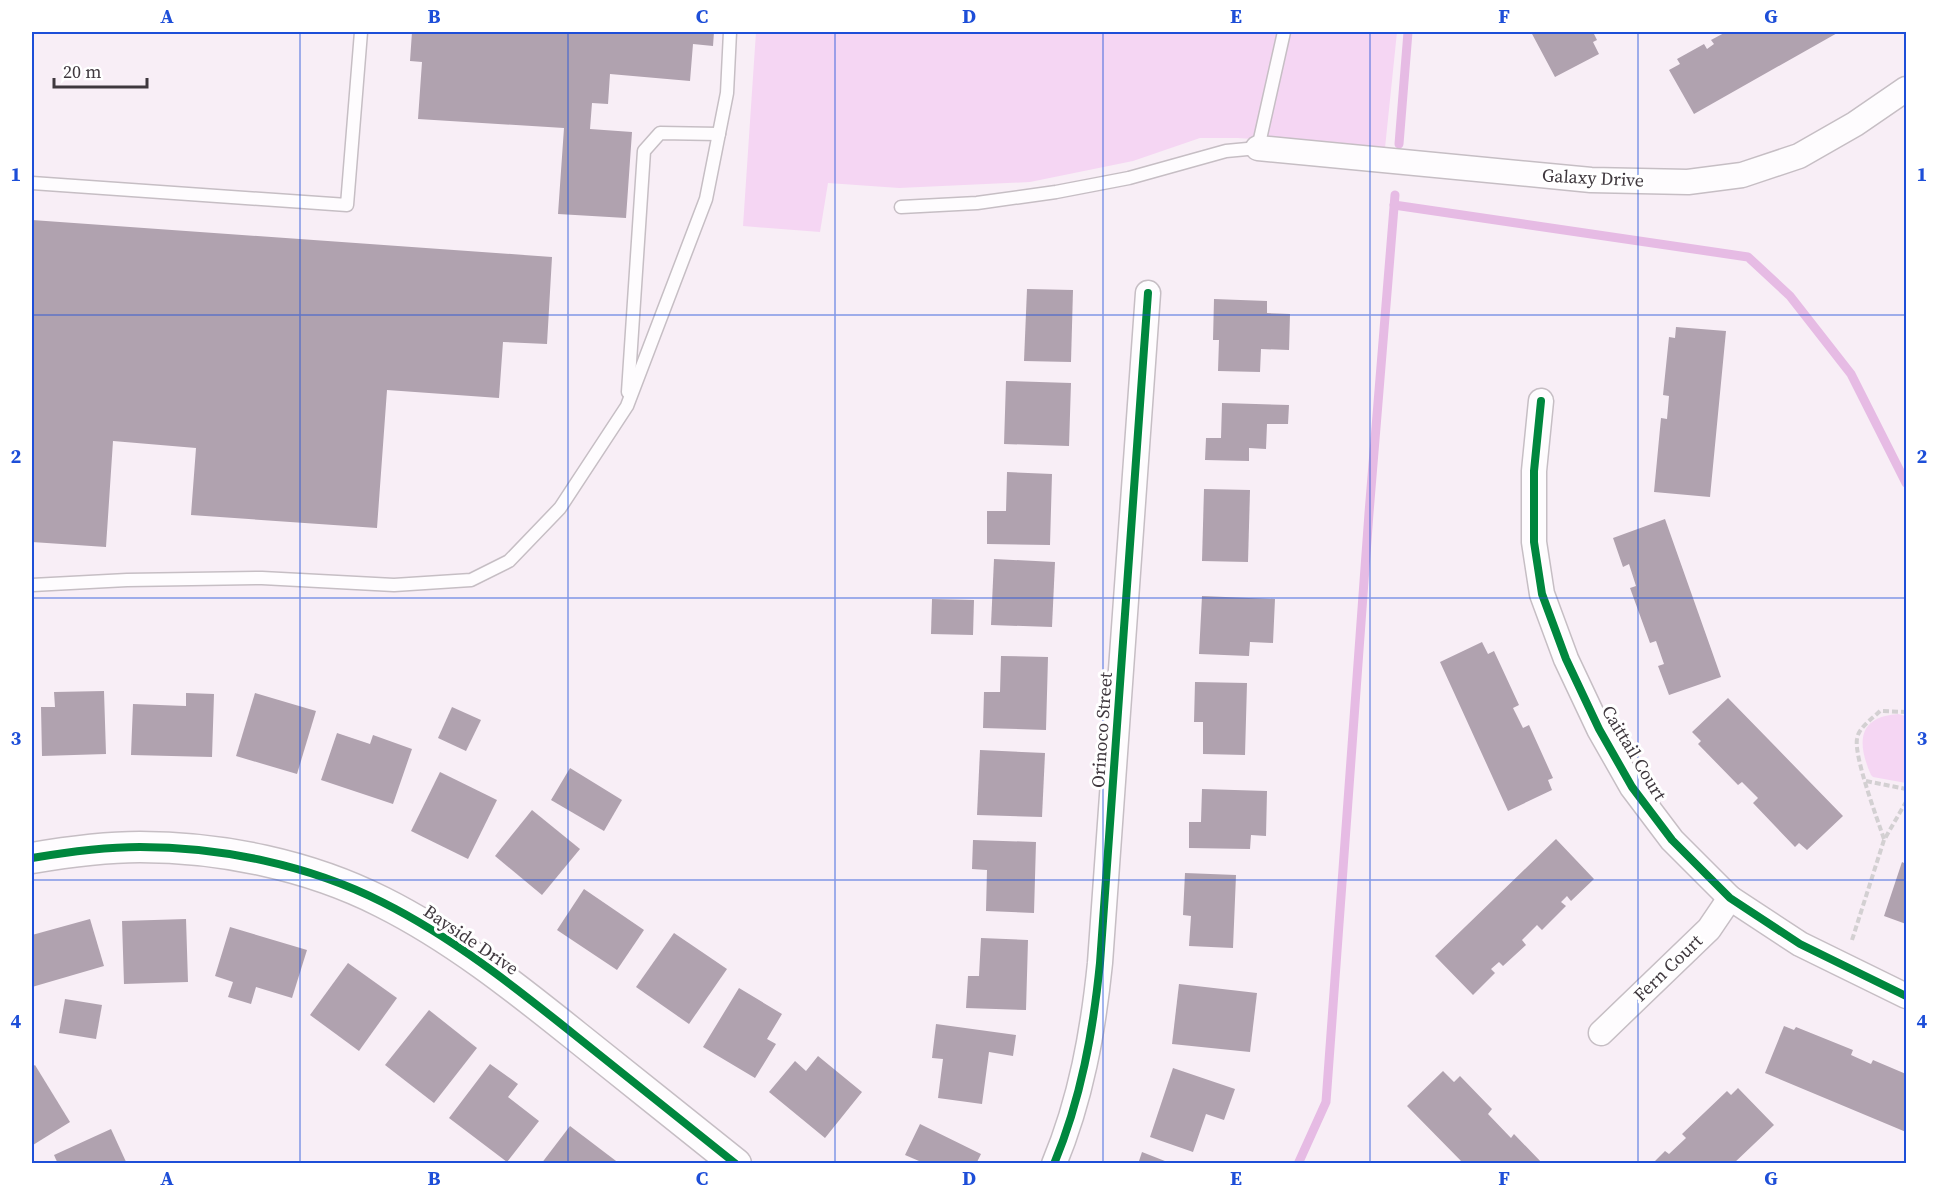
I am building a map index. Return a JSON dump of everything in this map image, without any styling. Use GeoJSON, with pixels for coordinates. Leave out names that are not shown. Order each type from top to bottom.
{"type":"FeatureCollection","features":[{"type":"Feature","properties":{"kind":"street","name":"Galaxy Drive"},"geometry":{"type":"LineString","coordinates":[[1258,148],[1602,180],[1688,182],[1742,175],[1799,156],[1855,124],[1906,89]]}},
{"type":"Feature","properties":{"kind":"street","name":"Orinoco Street"},"geometry":{"type":"LineString","coordinates":[[1054,1164],[1082,1080],[1094,1019],[1100,963],[1148,292]]}},
{"type":"Feature","properties":{"kind":"street","name":"Caittail Court"},"geometry":{"type":"LineString","coordinates":[[1541,401],[1534,471],[1534,542],[1542,594],[1566,659],[1599,729],[1632,787],[1672,840],[1730,898],[1800,944],[1906,996]]}},
{"type":"Feature","properties":{"kind":"street","name":"Bayside Drive"},"geometry":{"type":"LineString","coordinates":[[32,858],[75,851],[140,847],[200,851],[259,860],[328,879],[381,901],[431,929],[521,992],[736,1164]]}},
{"type":"Feature","properties":{"kind":"street","name":"Fern Court"},"geometry":{"type":"LineString","coordinates":[[1601,1033],[1709,929],[1730,898]]}},
{"type":"Feature","properties":{"kind":"lane"},"geometry":{"type":"LineString","coordinates":[[32,183],[347,205],[360,32]]}},
{"type":"Feature","properties":{"kind":"lane"},"geometry":{"type":"LineString","coordinates":[[32,585],[262,578],[394,585],[471,580],[509,561],[560,508],[627,406],[706,199],[728,93],[729,32]]}},
{"type":"Feature","properties":{"kind":"lane"},"geometry":{"type":"LineString","coordinates":[[902,207],[978,203],[1056,192],[1129,177],[1226,151],[1258,148],[1284,32]]}},
{"type":"Feature","properties":{"kind":"lane"},"geometry":{"type":"LineString","coordinates":[[627,406],[644,151],[660,133],[719,134]]}},
{"type":"Feature","properties":{"kind":"path"},"geometry":{"type":"LineString","coordinates":[[1884,840],[1858,754],[1857,738],[1865,725],[1880,711],[1906,712]]}},
{"type":"Feature","properties":{"kind":"path"},"geometry":{"type":"LineString","coordinates":[[1866,781],[1906,789]]}},
{"type":"Feature","properties":{"kind":"path"},"geometry":{"type":"LineString","coordinates":[[1842,966],[1884,840],[1906,802]]}},
{"type":"Feature","properties":{"kind":"shaded area"},"geometry":{"type":"Polygon","coordinates":[[[756,32],[1397,32],[1385,148],[1238,138],[1200,138],[1133,161],[1030,182],[899,188],[828,183],[820,232],[743,226],[756,32]]]}},
{"type":"Feature","properties":{"kind":"shaded area"},"geometry":{"type":"Polygon","coordinates":[[[1898,714],[1906,716],[1906,783],[1873,777],[1866,763],[1864,752],[1864,734],[1868,726],[1884,716],[1898,714]]]}},
{"type":"Feature","properties":{"kind":"building"},"geometry":{"type":"Polygon","coordinates":[[[412,32],[714,32],[713,46],[693,44],[690,81],[610,74],[608,104],[592,103],[590,129],[632,132],[626,218],[558,214],[564,128],[418,119],[422,62],[410,61],[412,32]]]}},
{"type":"Feature","properties":{"kind":"building"},"geometry":{"type":"Polygon","coordinates":[[[1531,32],[1593,32],[1597,40],[1593,42],[1599,54],[1555,77],[1531,32]]]}},
{"type":"Feature","properties":{"kind":"building"},"geometry":{"type":"Polygon","coordinates":[[[1726,32],[1839,32],[1694,114],[1669,70],[1680,64],[1677,59],[1704,44],[1707,49],[1714,44],[1711,40],[1726,32]]]}},
{"type":"Feature","properties":{"kind":"building"},"geometry":{"type":"Polygon","coordinates":[[[32,220],[552,257],[547,344],[503,342],[499,398],[387,390],[377,528],[191,515],[196,448],[113,441],[106,547],[32,542],[32,220]]]}},
{"type":"Feature","properties":{"kind":"building"},"geometry":{"type":"Polygon","coordinates":[[[1027,289],[1073,290],[1071,362],[1024,361],[1027,289]]]}},
{"type":"Feature","properties":{"kind":"building"},"geometry":{"type":"Polygon","coordinates":[[[1214,299],[1267,301],[1267,313],[1290,314],[1289,350],[1261,349],[1260,372],[1218,371],[1219,340],[1213,340],[1214,299]]]}},
{"type":"Feature","properties":{"kind":"building"},"geometry":{"type":"Polygon","coordinates":[[[1676,327],[1726,331],[1710,497],[1654,492],[1661,418],[1667,419],[1669,396],[1663,395],[1669,337],[1675,338],[1676,327]]]}},
{"type":"Feature","properties":{"kind":"building"},"geometry":{"type":"Polygon","coordinates":[[[1006,381],[1071,383],[1069,446],[1004,444],[1006,381]]]}},
{"type":"Feature","properties":{"kind":"building"},"geometry":{"type":"Polygon","coordinates":[[[1222,403],[1289,405],[1288,424],[1267,424],[1266,449],[1249,448],[1249,461],[1205,460],[1206,438],[1221,438],[1222,403]]]}},
{"type":"Feature","properties":{"kind":"building"},"geometry":{"type":"Polygon","coordinates":[[[1007,472],[1052,474],[1050,545],[987,544],[987,511],[1006,511],[1007,472]]]}},
{"type":"Feature","properties":{"kind":"building"},"geometry":{"type":"Polygon","coordinates":[[[1204,489],[1250,490],[1248,562],[1202,561],[1204,489]]]}},
{"type":"Feature","properties":{"kind":"building"},"geometry":{"type":"Polygon","coordinates":[[[1665,519],[1721,677],[1669,695],[1658,666],[1664,664],[1656,641],[1650,643],[1630,588],[1636,586],[1629,564],[1623,567],[1613,538],[1665,519]]]}},
{"type":"Feature","properties":{"kind":"building"},"geometry":{"type":"Polygon","coordinates":[[[994,559],[1055,562],[1052,627],[991,625],[994,559]]]}},
{"type":"Feature","properties":{"kind":"building"},"geometry":{"type":"Polygon","coordinates":[[[1202,596],[1275,599],[1273,643],[1250,642],[1249,656],[1199,654],[1202,596]]]}},
{"type":"Feature","properties":{"kind":"building"},"geometry":{"type":"Polygon","coordinates":[[[932,599],[974,600],[973,635],[931,634],[932,599]]]}},
{"type":"Feature","properties":{"kind":"building"},"geometry":{"type":"Polygon","coordinates":[[[1482,642],[1488,654],[1494,651],[1519,705],[1513,708],[1523,728],[1529,725],[1553,778],[1548,780],[1552,790],[1508,811],[1440,662],[1482,642]]]}},
{"type":"Feature","properties":{"kind":"building"},"geometry":{"type":"Polygon","coordinates":[[[1001,656],[1048,657],[1046,730],[983,728],[984,692],[1000,692],[1001,656]]]}},
{"type":"Feature","properties":{"kind":"building"},"geometry":{"type":"Polygon","coordinates":[[[1195,682],[1247,683],[1245,755],[1203,754],[1203,722],[1194,722],[1195,682]]]}},
{"type":"Feature","properties":{"kind":"building"},"geometry":{"type":"Polygon","coordinates":[[[104,691],[106,754],[42,756],[41,707],[55,707],[54,692],[104,691]]]}},
{"type":"Feature","properties":{"kind":"building"},"geometry":{"type":"Polygon","coordinates":[[[186,693],[214,694],[212,757],[131,755],[133,704],[186,706],[186,693]]]}},
{"type":"Feature","properties":{"kind":"building"},"geometry":{"type":"Polygon","coordinates":[[[255,693],[316,711],[297,774],[236,756],[255,693]]]}},
{"type":"Feature","properties":{"kind":"building"},"geometry":{"type":"Polygon","coordinates":[[[1728,698],[1843,816],[1807,850],[1799,843],[1795,847],[1753,803],[1758,798],[1742,782],[1738,785],[1698,744],[1701,741],[1692,732],[1728,698]]]}},
{"type":"Feature","properties":{"kind":"building"},"geometry":{"type":"Polygon","coordinates":[[[452,707],[481,720],[466,751],[438,738],[452,707]]]}},
{"type":"Feature","properties":{"kind":"building"},"geometry":{"type":"Polygon","coordinates":[[[337,733],[370,744],[373,735],[412,749],[393,804],[321,780],[337,733]]]}},
{"type":"Feature","properties":{"kind":"building"},"geometry":{"type":"Polygon","coordinates":[[[980,750],[1045,753],[1042,817],[977,815],[980,750]]]}},
{"type":"Feature","properties":{"kind":"building"},"geometry":{"type":"Polygon","coordinates":[[[570,768],[622,800],[604,831],[551,800],[570,768]]]}},
{"type":"Feature","properties":{"kind":"building"},"geometry":{"type":"Polygon","coordinates":[[[440,772],[497,800],[468,859],[411,831],[440,772]]]}},
{"type":"Feature","properties":{"kind":"building"},"geometry":{"type":"Polygon","coordinates":[[[1202,789],[1267,791],[1266,836],[1251,835],[1250,849],[1189,848],[1189,822],[1201,822],[1202,789]]]}},
{"type":"Feature","properties":{"kind":"building"},"geometry":{"type":"Polygon","coordinates":[[[532,810],[580,849],[542,895],[495,856],[532,810]]]}},
{"type":"Feature","properties":{"kind":"building"},"geometry":{"type":"Polygon","coordinates":[[[1556,839],[1594,879],[1571,901],[1567,896],[1561,902],[1566,906],[1542,930],[1537,925],[1522,940],[1526,945],[1503,966],[1499,962],[1491,969],[1495,973],[1473,995],[1435,956],[1556,839]]]}},
{"type":"Feature","properties":{"kind":"building"},"geometry":{"type":"Polygon","coordinates":[[[973,840],[1036,842],[1034,913],[986,911],[987,870],[972,869],[973,840]]]}},
{"type":"Feature","properties":{"kind":"building"},"geometry":{"type":"Polygon","coordinates":[[[1902,862],[1906,864],[1906,924],[1884,916],[1902,862]]]}},
{"type":"Feature","properties":{"kind":"building"},"geometry":{"type":"Polygon","coordinates":[[[1185,873],[1236,875],[1233,948],[1189,946],[1191,916],[1183,915],[1185,873]]]}},
{"type":"Feature","properties":{"kind":"building"},"geometry":{"type":"Polygon","coordinates":[[[584,889],[644,930],[617,970],[557,930],[584,889]]]}},
{"type":"Feature","properties":{"kind":"building"},"geometry":{"type":"Polygon","coordinates":[[[90,919],[104,966],[32,987],[32,935],[90,919]]]}},
{"type":"Feature","properties":{"kind":"building"},"geometry":{"type":"Polygon","coordinates":[[[186,919],[188,982],[124,984],[122,921],[186,919]]]}},
{"type":"Feature","properties":{"kind":"building"},"geometry":{"type":"Polygon","coordinates":[[[230,927],[307,950],[292,998],[256,987],[251,1004],[228,997],[233,982],[215,976],[230,927]]]}},
{"type":"Feature","properties":{"kind":"building"},"geometry":{"type":"Polygon","coordinates":[[[674,933],[727,969],[689,1024],[636,987],[674,933]]]}},
{"type":"Feature","properties":{"kind":"building"},"geometry":{"type":"Polygon","coordinates":[[[981,938],[1028,940],[1026,1010],[966,1008],[968,976],[979,976],[981,938]]]}},
{"type":"Feature","properties":{"kind":"building"},"geometry":{"type":"Polygon","coordinates":[[[348,963],[397,998],[359,1051],[310,1015],[348,963]]]}},
{"type":"Feature","properties":{"kind":"building"},"geometry":{"type":"Polygon","coordinates":[[[1179,984],[1257,993],[1250,1052],[1172,1044],[1179,984]]]}},
{"type":"Feature","properties":{"kind":"building"},"geometry":{"type":"Polygon","coordinates":[[[739,988],[782,1014],[767,1039],[776,1044],[755,1078],[703,1047],[739,988]]]}},
{"type":"Feature","properties":{"kind":"building"},"geometry":{"type":"Polygon","coordinates":[[[65,999],[102,1005],[96,1039],[59,1033],[65,999]]]}},
{"type":"Feature","properties":{"kind":"building"},"geometry":{"type":"Polygon","coordinates":[[[429,1010],[477,1048],[434,1103],[385,1065],[429,1010]]]}},
{"type":"Feature","properties":{"kind":"building"},"geometry":{"type":"Polygon","coordinates":[[[936,1024],[1016,1035],[1013,1056],[989,1052],[982,1104],[938,1098],[943,1059],[932,1058],[936,1024]]]}},
{"type":"Feature","properties":{"kind":"building"},"geometry":{"type":"Polygon","coordinates":[[[1784,1026],[1794,1030],[1796,1027],[1853,1050],[1851,1055],[1871,1064],[1873,1060],[1906,1074],[1906,1132],[1765,1073],[1784,1026]]]}},
{"type":"Feature","properties":{"kind":"building"},"geometry":{"type":"Polygon","coordinates":[[[818,1056],[862,1092],[825,1138],[769,1092],[795,1061],[806,1071],[818,1056]]]}},
{"type":"Feature","properties":{"kind":"building"},"geometry":{"type":"Polygon","coordinates":[[[490,1064],[518,1084],[508,1097],[539,1121],[507,1162],[449,1118],[490,1064]]]}},
{"type":"Feature","properties":{"kind":"building"},"geometry":{"type":"Polygon","coordinates":[[[35,1065],[70,1122],[33,1145],[32,1067],[35,1065]]]}},
{"type":"Feature","properties":{"kind":"building"},"geometry":{"type":"Polygon","coordinates":[[[1173,1068],[1235,1089],[1224,1120],[1206,1114],[1193,1152],[1150,1137],[1173,1068]]]}},
{"type":"Feature","properties":{"kind":"building"},"geometry":{"type":"Polygon","coordinates":[[[1443,1071],[1454,1082],[1460,1076],[1492,1109],[1488,1114],[1511,1138],[1514,1134],[1543,1164],[1464,1164],[1407,1106],[1443,1071]]]}},
{"type":"Feature","properties":{"kind":"building"},"geometry":{"type":"Polygon","coordinates":[[[1738,1088],[1774,1125],[1733,1164],[1652,1164],[1665,1151],[1669,1154],[1686,1138],[1682,1134],[1727,1091],[1731,1095],[1738,1088]]]}},
{"type":"Feature","properties":{"kind":"building"},"geometry":{"type":"Polygon","coordinates":[[[920,1124],[981,1154],[976,1164],[917,1164],[919,1161],[905,1155],[920,1124]]]}},
{"type":"Feature","properties":{"kind":"building"},"geometry":{"type":"Polygon","coordinates":[[[570,1126],[620,1164],[541,1164],[570,1126]]]}},
{"type":"Feature","properties":{"kind":"building"},"geometry":{"type":"Polygon","coordinates":[[[111,1129],[127,1164],[58,1164],[54,1155],[111,1129]]]}},
{"type":"Feature","properties":{"kind":"building"},"geometry":{"type":"Polygon","coordinates":[[[1142,1152],[1170,1163],[1170,1164],[1138,1164],[1142,1152]]]}},
{"type":"Feature","properties":{"kind":"waterway"},"geometry":{"type":"LineString","coordinates":[[1399,144],[1408,32]]}},
{"type":"Feature","properties":{"kind":"waterway"},"geometry":{"type":"LineString","coordinates":[[1298,1164],[1326,1102],[1369,513],[1395,195]]}},
{"type":"Feature","properties":{"kind":"waterway"},"geometry":{"type":"LineString","coordinates":[[1394,205],[1748,257],[1790,296],[1851,374],[1906,483]]}},
{"type":"Feature","properties":{"kind":"cycle path"},"geometry":{"type":"LineString","coordinates":[[1054,1164],[1079,1090],[1094,1014],[1100,963],[1148,293]]}},
{"type":"Feature","properties":{"kind":"cycle path"},"geometry":{"type":"LineString","coordinates":[[1541,401],[1534,471],[1534,542],[1542,594],[1566,659],[1599,729],[1632,787],[1672,840],[1730,898],[1800,944],[1906,996]]}},
{"type":"Feature","properties":{"kind":"cycle path"},"geometry":{"type":"LineString","coordinates":[[32,858],[126,847],[202,850],[295,868],[354,889],[433,931],[506,981],[736,1164]]}}]}
